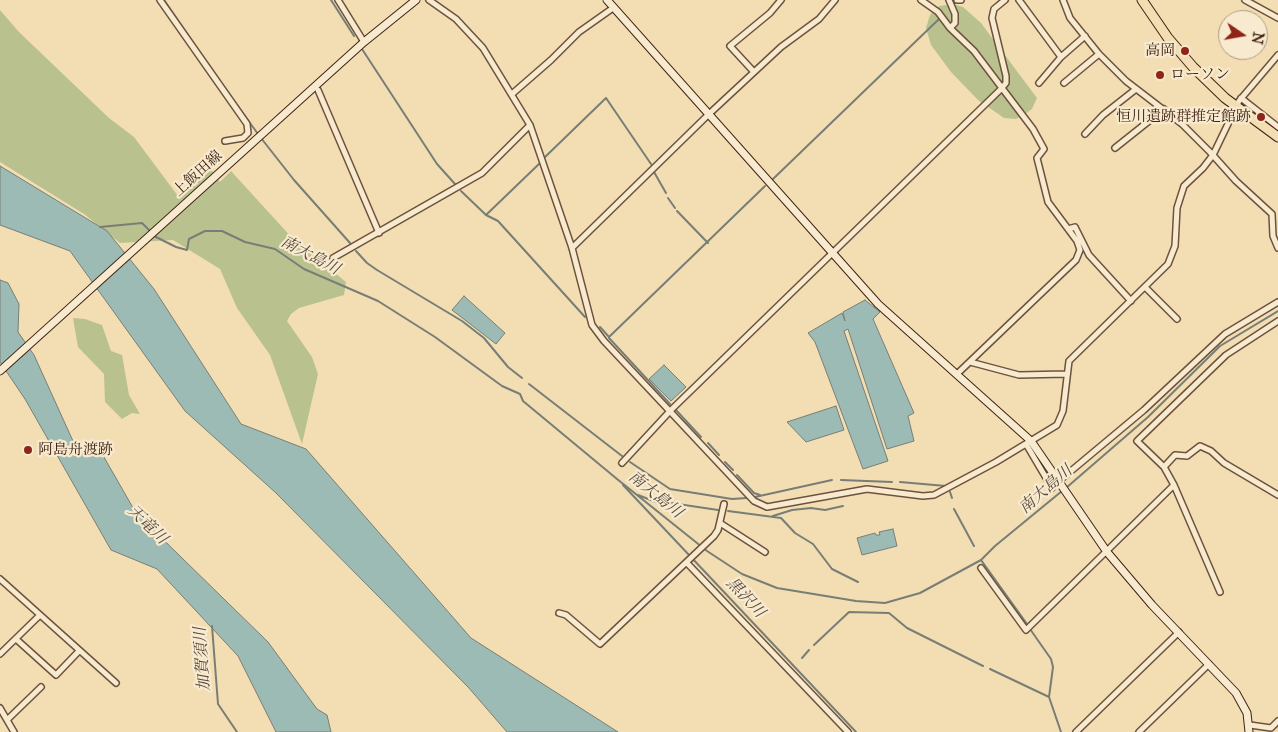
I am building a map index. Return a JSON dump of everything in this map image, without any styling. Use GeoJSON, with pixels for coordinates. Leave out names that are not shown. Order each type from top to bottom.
{"type":"FeatureCollection","features":[{"type":"Feature","properties":{"kind":"highway"},"geometry":{"type":"LineString","coordinates":[[1142,0],[1157,24],[1188,62],[1236,107],[1277,132]]}},
{"type":"Feature","properties":{"kind":"street"},"geometry":{"type":"LineString","coordinates":[[160,0],[247,124],[248,133],[243,138],[225,141]]}},
{"type":"Feature","properties":{"kind":"street"},"geometry":{"type":"LineString","coordinates":[[338,0],[364,42]]}},
{"type":"Feature","properties":{"kind":"street","name":"上飯田線"},"geometry":{"type":"LineString","coordinates":[[0,371],[364,42],[416,0]]}},
{"type":"Feature","properties":{"kind":"street"},"geometry":{"type":"LineString","coordinates":[[429,0],[456,20],[483,48],[530,125],[572,248],[592,325],[604,341],[754,501],[767,507],[867,489],[923,496],[934,495],[1057,425],[1061,419],[1069,361],[1164,271],[1175,246],[1177,208],[1184,186],[1203,168],[1213,155],[1236,107],[1278,55]]}},
{"type":"Feature","properties":{"kind":"street"},"geometry":{"type":"LineString","coordinates":[[607,0],[878,304],[957,374],[1028,442],[1060,482],[1107,552],[1242,702],[1249,729],[1271,728],[1278,721]]}},
{"type":"Feature","properties":{"kind":"street"},"geometry":{"type":"LineString","coordinates":[[754,72],[730,46],[770,13],[781,0]]}},
{"type":"Feature","properties":{"kind":"street"},"geometry":{"type":"LineString","coordinates":[[572,248],[709,114],[781,47],[819,19],[835,0]]}},
{"type":"Feature","properties":{"kind":"street"},"geometry":{"type":"LineString","coordinates":[[921,0],[938,12],[950,28],[974,51],[1042,144],[1044,149],[1037,158],[1046,197],[1079,246],[1079,254],[1076,260],[957,374]]}},
{"type":"Feature","properties":{"kind":"street"},"geometry":{"type":"LineString","coordinates":[[949,0],[955,14],[955,23],[950,28]]}},
{"type":"Feature","properties":{"kind":"street"},"geometry":{"type":"LineString","coordinates":[[622,463],[670,410],[1006,83],[992,18],[994,10],[1005,0]]}},
{"type":"Feature","properties":{"kind":"street"},"geometry":{"type":"LineString","coordinates":[[1019,0],[1061,57]]}},
{"type":"Feature","properties":{"kind":"street"},"geometry":{"type":"LineString","coordinates":[[1063,0],[1070,18],[1099,54],[1136,89],[1164,109],[1272,214],[1273,236],[1278,248]]}},
{"type":"Feature","properties":{"kind":"street"},"geometry":{"type":"LineString","coordinates":[[1245,0],[1278,18]]}},
{"type":"Feature","properties":{"kind":"street"},"geometry":{"type":"LineString","coordinates":[[512,94],[551,60],[579,32],[613,8]]}},
{"type":"Feature","properties":{"kind":"street"},"geometry":{"type":"LineString","coordinates":[[1039,83],[1061,57],[1085,36]]}},
{"type":"Feature","properties":{"kind":"street"},"geometry":{"type":"LineString","coordinates":[[1064,83],[1099,54]]}},
{"type":"Feature","properties":{"kind":"street"},"geometry":{"type":"LineString","coordinates":[[1085,134],[1103,115],[1136,89]]}},
{"type":"Feature","properties":{"kind":"street"},"geometry":{"type":"LineString","coordinates":[[318,90],[379,233]]}},
{"type":"Feature","properties":{"kind":"street"},"geometry":{"type":"LineString","coordinates":[[1242,98],[1277,132]]}},
{"type":"Feature","properties":{"kind":"street"},"geometry":{"type":"LineString","coordinates":[[1115,148],[1164,109]]}},
{"type":"Feature","properties":{"kind":"street"},"geometry":{"type":"LineString","coordinates":[[332,258],[482,173],[530,125]]}},
{"type":"Feature","properties":{"kind":"street"},"geometry":{"type":"LineString","coordinates":[[1068,229],[1076,228],[1089,255],[1131,301]]}},
{"type":"Feature","properties":{"kind":"street"},"geometry":{"type":"LineString","coordinates":[[1146,288],[1177,319]]}},
{"type":"Feature","properties":{"kind":"street"},"geometry":{"type":"LineString","coordinates":[[1060,482],[1144,410],[1225,334],[1278,302]]}},
{"type":"Feature","properties":{"kind":"street"},"geometry":{"type":"LineString","coordinates":[[1220,592],[1174,485],[1164,467],[1137,441],[1226,355],[1278,321]]}},
{"type":"Feature","properties":{"kind":"street"},"geometry":{"type":"LineString","coordinates":[[970,362],[1020,375],[1066,374]]}},
{"type":"Feature","properties":{"kind":"street"},"geometry":{"type":"LineString","coordinates":[[1028,442],[1052,488]]}},
{"type":"Feature","properties":{"kind":"street"},"geometry":{"type":"LineString","coordinates":[[1164,467],[1175,455],[1187,456],[1200,446],[1211,451],[1224,463],[1278,495]]}},
{"type":"Feature","properties":{"kind":"street"},"geometry":{"type":"LineString","coordinates":[[981,568],[1026,630],[1174,485]]}},
{"type":"Feature","properties":{"kind":"street"},"geometry":{"type":"LineString","coordinates":[[560,612],[600,644],[706,545],[718,530],[724,504]]}},
{"type":"Feature","properties":{"kind":"street"},"geometry":{"type":"LineString","coordinates":[[720,523],[764,552]]}},
{"type":"Feature","properties":{"kind":"street"},"geometry":{"type":"LineString","coordinates":[[688,562],[848,732]]}},
{"type":"Feature","properties":{"kind":"street"},"geometry":{"type":"LineString","coordinates":[[0,579],[116,683]]}},
{"type":"Feature","properties":{"kind":"street"},"geometry":{"type":"LineString","coordinates":[[0,654],[40,616]]}},
{"type":"Feature","properties":{"kind":"street"},"geometry":{"type":"LineString","coordinates":[[1076,732],[1179,632]]}},
{"type":"Feature","properties":{"kind":"street"},"geometry":{"type":"LineString","coordinates":[[16,639],[56,675],[79,651]]}},
{"type":"Feature","properties":{"kind":"street"},"geometry":{"type":"LineString","coordinates":[[1139,732],[1209,664]]}},
{"type":"Feature","properties":{"kind":"street"},"geometry":{"type":"LineString","coordinates":[[7,720],[41,687]]}},
{"type":"Feature","properties":{"kind":"street"},"geometry":{"type":"LineString","coordinates":[[0,708],[14,732]]}},
{"type":"Feature","properties":{"kind":"green space"},"geometry":{"type":"Polygon","coordinates":[[[953,4],[963,7],[981,23],[1037,98],[1032,109],[1024,115],[1016,119],[1004,118],[978,100],[951,72],[931,45],[926,28],[930,15],[939,6],[953,4]]]}},
{"type":"Feature","properties":{"kind":"green space"},"geometry":{"type":"Polygon","coordinates":[[[0,10],[19,32],[109,118],[134,137],[178,196],[211,169],[220,182],[231,171],[294,240],[346,282],[344,295],[299,308],[291,314],[287,321],[312,357],[318,374],[302,444],[270,355],[237,308],[220,269],[173,240],[120,243],[84,214],[0,162],[0,10]]]}},
{"type":"Feature","properties":{"kind":"green space"},"geometry":{"type":"Polygon","coordinates":[[[73,318],[85,319],[102,325],[111,351],[122,355],[129,395],[140,414],[132,413],[122,419],[105,402],[104,374],[78,347],[73,318]]]}},
{"type":"Feature","properties":{"kind":"water"},"geometry":{"type":"Polygon","coordinates":[[[0,166],[107,231],[154,289],[241,424],[306,449],[471,638],[618,732],[507,732],[468,687],[276,493],[185,411],[70,251],[0,225],[0,166]]]}},
{"type":"Feature","properties":{"kind":"water","name":"天竜川"},"geometry":{"type":"Polygon","coordinates":[[[0,280],[8,283],[19,304],[18,332],[34,355],[73,441],[101,452],[136,513],[268,642],[317,709],[327,715],[331,732],[276,732],[238,656],[157,569],[111,550],[25,399],[0,362],[0,280]]]}},
{"type":"Feature","properties":{"kind":"water"},"geometry":{"type":"Polygon","coordinates":[[[464,296],[505,333],[496,344],[452,310],[464,296]]]}},
{"type":"Feature","properties":{"kind":"water"},"geometry":{"type":"Polygon","coordinates":[[[865,300],[880,312],[873,319],[914,413],[908,416],[914,441],[887,449],[848,329],[844,331],[888,461],[863,469],[815,342],[808,333],[842,313],[845,321],[843,312],[865,300]]]}},
{"type":"Feature","properties":{"kind":"water"},"geometry":{"type":"Polygon","coordinates":[[[664,365],[686,387],[671,401],[649,379],[664,365]]]}},
{"type":"Feature","properties":{"kind":"water"},"geometry":{"type":"Polygon","coordinates":[[[836,406],[844,430],[806,442],[787,422],[836,406]]]}},
{"type":"Feature","properties":{"kind":"water"},"geometry":{"type":"Polygon","coordinates":[[[893,529],[897,546],[862,555],[857,538],[875,533],[880,535],[879,532],[893,529]]]}},
{"type":"Feature","properties":{"kind":"waterway"},"geometry":{"type":"LineString","coordinates":[[164,0],[192,41]]}},
{"type":"Feature","properties":{"kind":"waterway"},"geometry":{"type":"LineString","coordinates":[[331,0],[354,36]]}},
{"type":"Feature","properties":{"kind":"waterway"},"geometry":{"type":"LineString","coordinates":[[773,179],[939,19]]}},
{"type":"Feature","properties":{"kind":"waterway"},"geometry":{"type":"LineString","coordinates":[[196,47],[213,71]]}},
{"type":"Feature","properties":{"kind":"waterway"},"geometry":{"type":"LineString","coordinates":[[362,49],[437,164],[455,184]]}},
{"type":"Feature","properties":{"kind":"waterway"},"geometry":{"type":"LineString","coordinates":[[226,90],[258,134]]}},
{"type":"Feature","properties":{"kind":"waterway"},"geometry":{"type":"LineString","coordinates":[[544,158],[606,98],[651,164]]}},
{"type":"Feature","properties":{"kind":"waterway"},"geometry":{"type":"LineString","coordinates":[[261,138],[294,180],[350,243]]}},
{"type":"Feature","properties":{"kind":"waterway"},"geometry":{"type":"LineString","coordinates":[[486,215],[540,163]]}},
{"type":"Feature","properties":{"kind":"waterway"},"geometry":{"type":"LineString","coordinates":[[654,172],[666,193]]}},
{"type":"Feature","properties":{"kind":"waterway"},"geometry":{"type":"LineString","coordinates":[[600,327],[609,337],[765,186]]}},
{"type":"Feature","properties":{"kind":"waterway"},"geometry":{"type":"LineString","coordinates":[[461,191],[486,215],[498,221],[585,317]]}},
{"type":"Feature","properties":{"kind":"waterway"},"geometry":{"type":"LineString","coordinates":[[668,198],[675,208]]}},
{"type":"Feature","properties":{"kind":"waterway"},"geometry":{"type":"LineString","coordinates":[[677,211],[708,243]]}},
{"type":"Feature","properties":{"kind":"waterway","name":"南大島川"},"geometry":{"type":"LineString","coordinates":[[100,227],[142,223],[151,232]]}},
{"type":"Feature","properties":{"kind":"waterway","name":"南大島川"},"geometry":{"type":"LineString","coordinates":[[154,236],[176,247],[187,250],[189,239],[205,231],[222,231],[245,242],[275,249],[304,269],[378,301],[435,337],[502,386],[520,394],[523,401],[707,551],[742,574],[777,588],[856,601],[885,603],[920,593],[981,560],[995,546],[1062,491]]}},
{"type":"Feature","properties":{"kind":"waterway"},"geometry":{"type":"LineString","coordinates":[[356,251],[367,263],[377,270],[462,321],[484,338],[508,367],[522,378]]}},
{"type":"Feature","properties":{"kind":"waterway","name":"南大島川"},"geometry":{"type":"LineString","coordinates":[[1066,488],[1148,417],[1220,346],[1278,311]]}},
{"type":"Feature","properties":{"kind":"waterway"},"geometry":{"type":"LineString","coordinates":[[609,338],[670,404]]}},
{"type":"Feature","properties":{"kind":"waterway"},"geometry":{"type":"LineString","coordinates":[[529,384],[622,456]]}},
{"type":"Feature","properties":{"kind":"waterway"},"geometry":{"type":"LineString","coordinates":[[675,409],[701,437]]}},
{"type":"Feature","properties":{"kind":"waterway"},"geometry":{"type":"LineString","coordinates":[[708,443],[719,455]]}},
{"type":"Feature","properties":{"kind":"waterway"},"geometry":{"type":"LineString","coordinates":[[630,462],[670,489],[732,499],[747,498]]}},
{"type":"Feature","properties":{"kind":"waterway"},"geometry":{"type":"LineString","coordinates":[[725,462],[733,470]]}},
{"type":"Feature","properties":{"kind":"waterway"},"geometry":{"type":"LineString","coordinates":[[737,475],[754,493],[760,495]]}},
{"type":"Feature","properties":{"kind":"waterway"},"geometry":{"type":"LineString","coordinates":[[755,497],[832,480]]}},
{"type":"Feature","properties":{"kind":"waterway"},"geometry":{"type":"LineString","coordinates":[[841,480],[892,482]]}},
{"type":"Feature","properties":{"kind":"waterway"},"geometry":{"type":"LineString","coordinates":[[900,482],[946,486]]}},
{"type":"Feature","properties":{"kind":"waterway","name":"黒沢川"},"geometry":{"type":"LineString","coordinates":[[623,485],[856,732]]}},
{"type":"Feature","properties":{"kind":"waterway"},"geometry":{"type":"LineString","coordinates":[[950,492],[952,498]]}},
{"type":"Feature","properties":{"kind":"waterway"},"geometry":{"type":"LineString","coordinates":[[638,495],[661,504],[671,503],[718,510]]}},
{"type":"Feature","properties":{"kind":"waterway"},"geometry":{"type":"LineString","coordinates":[[773,516],[792,510],[811,508],[825,510],[843,506]]}},
{"type":"Feature","properties":{"kind":"waterway"},"geometry":{"type":"LineString","coordinates":[[954,509],[974,546]]}},
{"type":"Feature","properties":{"kind":"waterway"},"geometry":{"type":"LineString","coordinates":[[728,511],[781,518],[795,533],[813,544],[832,569],[858,582]]}},
{"type":"Feature","properties":{"kind":"waterway"},"geometry":{"type":"LineString","coordinates":[[981,560],[1027,624]]}},
{"type":"Feature","properties":{"kind":"waterway"},"geometry":{"type":"LineString","coordinates":[[814,645],[849,612],[889,613],[907,628],[983,666]]}},
{"type":"Feature","properties":{"kind":"waterway","name":"加賀須川"},"geometry":{"type":"LineString","coordinates":[[212,626],[218,704],[237,732]]}},
{"type":"Feature","properties":{"kind":"waterway"},"geometry":{"type":"LineString","coordinates":[[1030,629],[1051,659],[1053,667],[1049,697],[1061,732]]}},
{"type":"Feature","properties":{"kind":"waterway"},"geometry":{"type":"LineString","coordinates":[[802,658],[809,650]]}},
{"type":"Feature","properties":{"kind":"waterway"},"geometry":{"type":"LineString","coordinates":[[990,669],[1049,697]]}},
{"type":"Feature","properties":{"kind":"place","name":"高岡"},"geometry":{"type":"Point","coordinates":[1185,51]}},
{"type":"Feature","properties":{"kind":"place","name":"ローソン"},"geometry":{"type":"Point","coordinates":[1160,75]}},
{"type":"Feature","properties":{"kind":"place","name":"恒川遺跡群推定館跡"},"geometry":{"type":"Point","coordinates":[1261,117]}},
{"type":"Feature","properties":{"kind":"place","name":"阿島舟渡跡"},"geometry":{"type":"Point","coordinates":[28,450]}}]}
